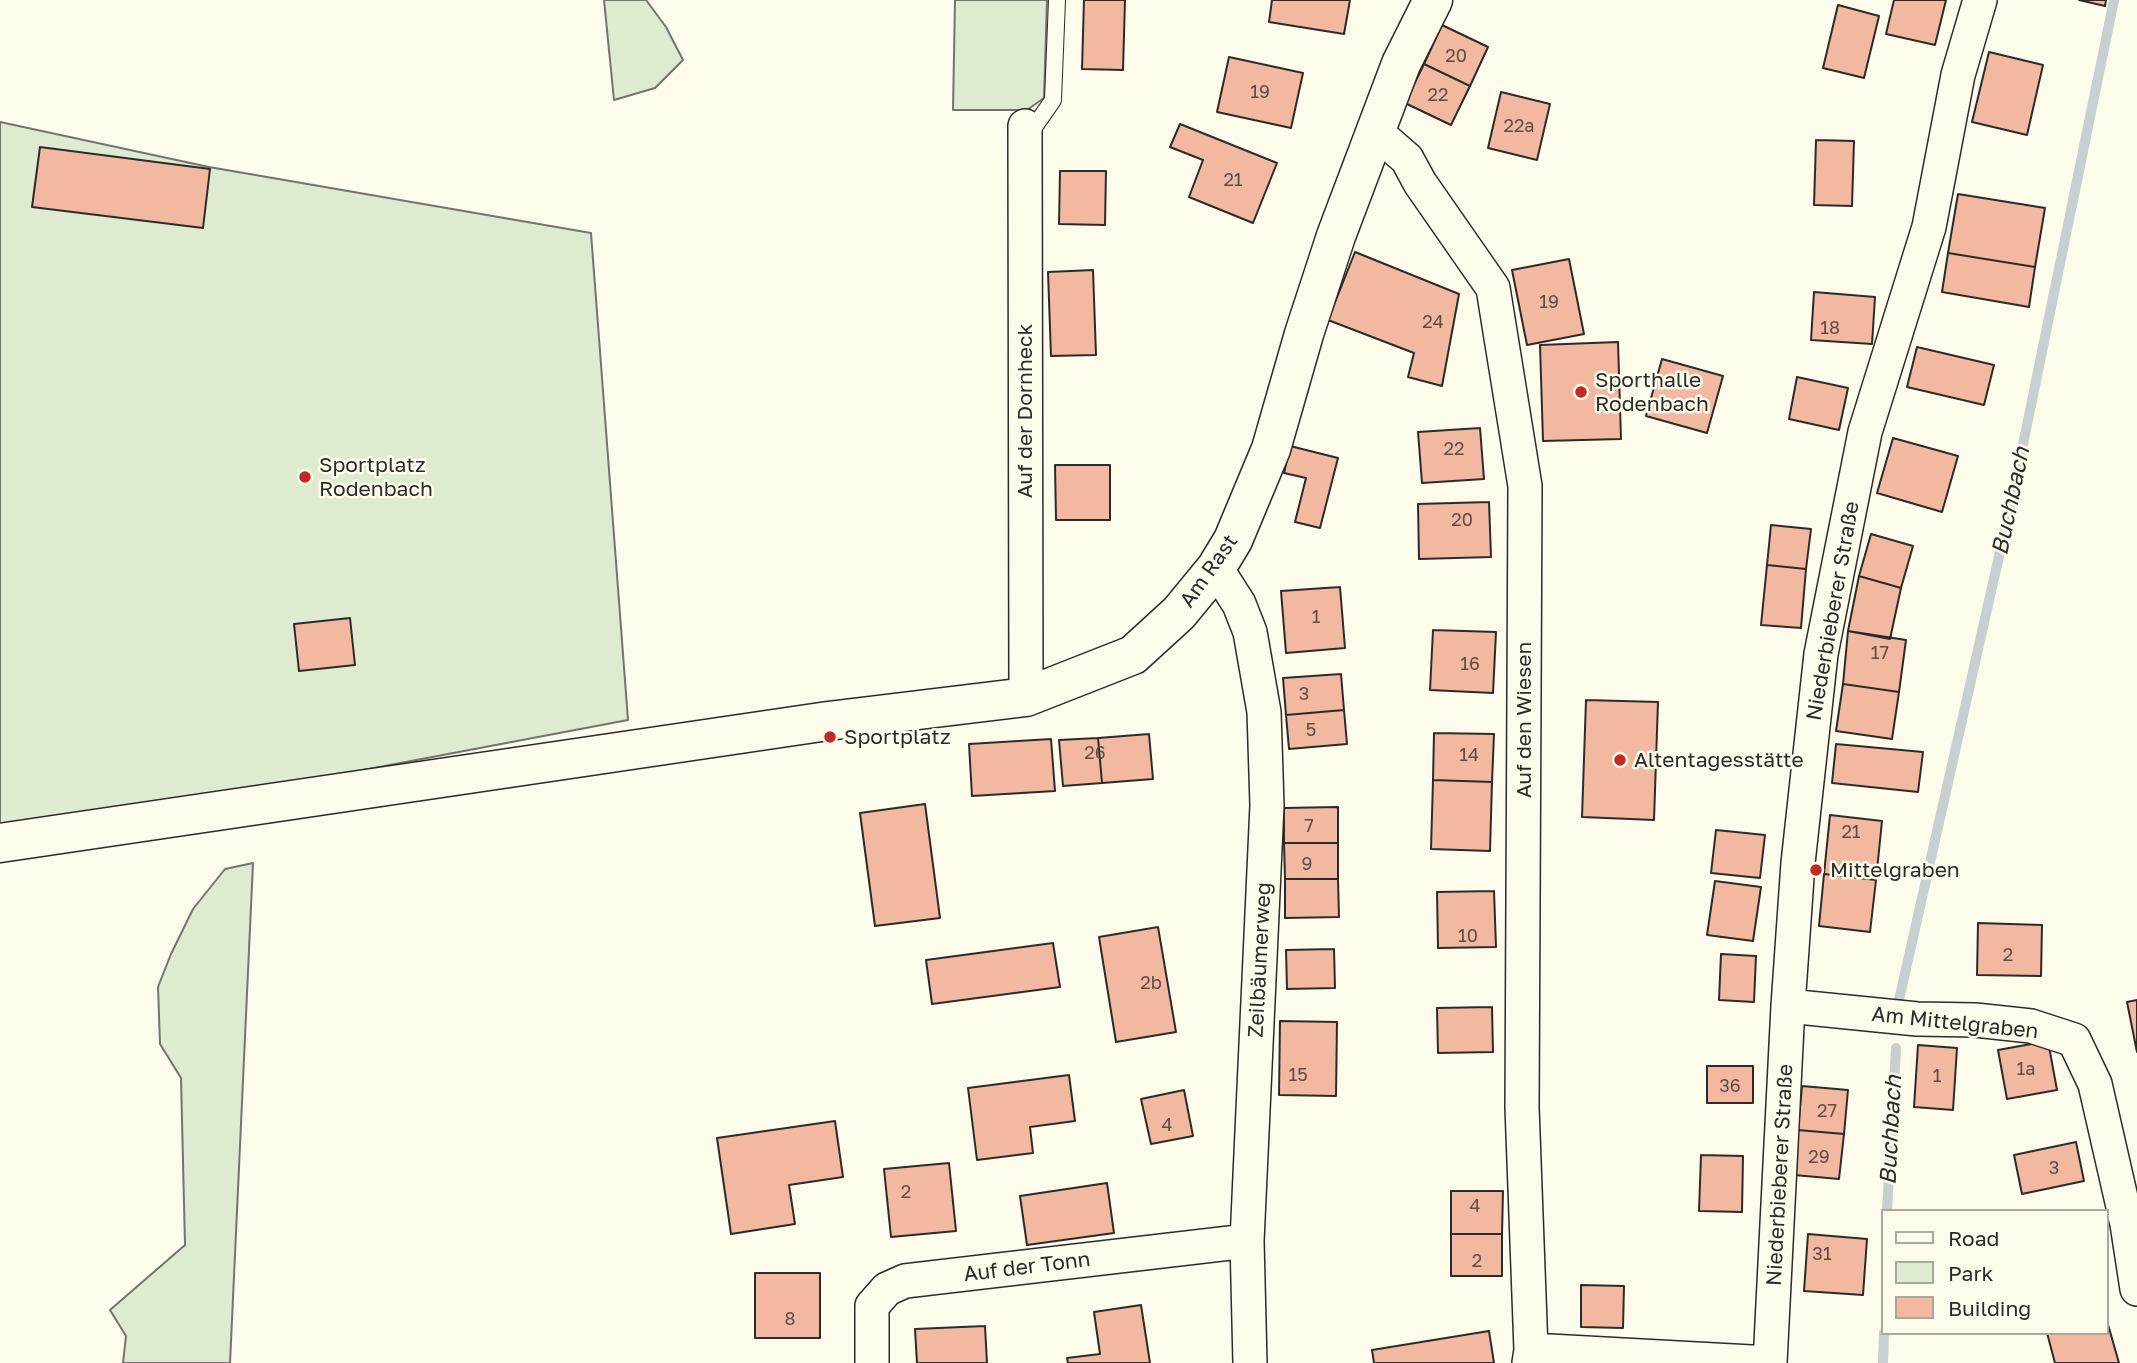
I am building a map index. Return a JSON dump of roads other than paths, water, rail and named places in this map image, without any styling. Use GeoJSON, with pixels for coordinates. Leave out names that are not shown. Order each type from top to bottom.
{"type":"FeatureCollection","features":[{"type":"Feature","properties":{"kind":"street","name":"Am Rast"},"geometry":{"type":"LineString","coordinates":[[0,843],[828,721],[1026,697],[1133,655],[1179,613],[1216,568],[1234,540],[1271,449],[1336,236],[1401,64],[1433,0]]}},
{"type":"Feature","properties":{"kind":"street","name":"Niederbieberer Straße"},"geometry":{"type":"LineString","coordinates":[[1770,1363],[1798,863],[1821,654],[1865,432],[1929,227],[1958,75],[1980,0]]}},
{"type":"Feature","properties":{"kind":"street","name":"Auf den Wiesen"},"geometry":{"type":"LineString","coordinates":[[1376,132],[1407,159],[1420,183],[1493,288],[1525,486],[1522,1107],[1530,1356]]}},
{"type":"Feature","properties":{"kind":"street","name":"Auf der Dornheck"},"geometry":{"type":"LineString","coordinates":[[1025,133],[1026,697]]}},
{"type":"Feature","properties":{"kind":"street","name":"Zeilbäumerweg"},"geometry":{"type":"LineString","coordinates":[[1216,568],[1239,604],[1250,632],[1264,712],[1267,805],[1247,1241],[1250,1363]]}},
{"type":"Feature","properties":{"kind":"street","name":"Am Mittelgraben"},"geometry":{"type":"LineString","coordinates":[[1788,1006],[1917,1019],[1975,1020],[2031,1026],[2074,1040],[2095,1083],[2127,1224],[2137,1289]]}},
{"type":"Feature","properties":{"kind":"street","name":"Auf der Tonn"},"geometry":{"type":"LineString","coordinates":[[872,1363],[872,1306],[887,1289],[905,1281],[1247,1241]]}},
{"type":"Feature","properties":{"kind":"street"},"geometry":{"type":"LineString","coordinates":[[1530,1356],[1770,1363]]}},
{"type":"Feature","properties":{"kind":"lane"},"geometry":{"type":"LineString","coordinates":[[1025,133],[1053,100],[1057,0]]}},
{"type":"Feature","properties":{"kind":"waterway","name":"Buchbach"},"geometry":{"type":"LineString","coordinates":[[1899,1000],[2011,503],[2114,0]]}},
{"type":"Feature","properties":{"kind":"waterway","name":"Buchbach"},"geometry":{"type":"LineString","coordinates":[[1887,1209],[1896,1048]]}},
{"type":"Feature","properties":{"kind":"waterway","name":"Buchbach"},"geometry":{"type":"LineString","coordinates":[[1883,1363],[1884,1335]]}},
{"type":"Feature","properties":{"kind":"place","name":"Sporthalle Rodenbach"},"geometry":{"type":"Point","coordinates":[1581,392]}},
{"type":"Feature","properties":{"kind":"place","name":"Sportplatz Rodenbach"},"geometry":{"type":"Point","coordinates":[305,477]}},
{"type":"Feature","properties":{"kind":"place","name":"Sportplatz"},"geometry":{"type":"Point","coordinates":[830,737]}},
{"type":"Feature","properties":{"kind":"place","name":"Altentagesstätte"},"geometry":{"type":"Point","coordinates":[1620,760]}},
{"type":"Feature","properties":{"kind":"place","name":"Mittelgraben"},"geometry":{"type":"Point","coordinates":[1816,870]}}]}
